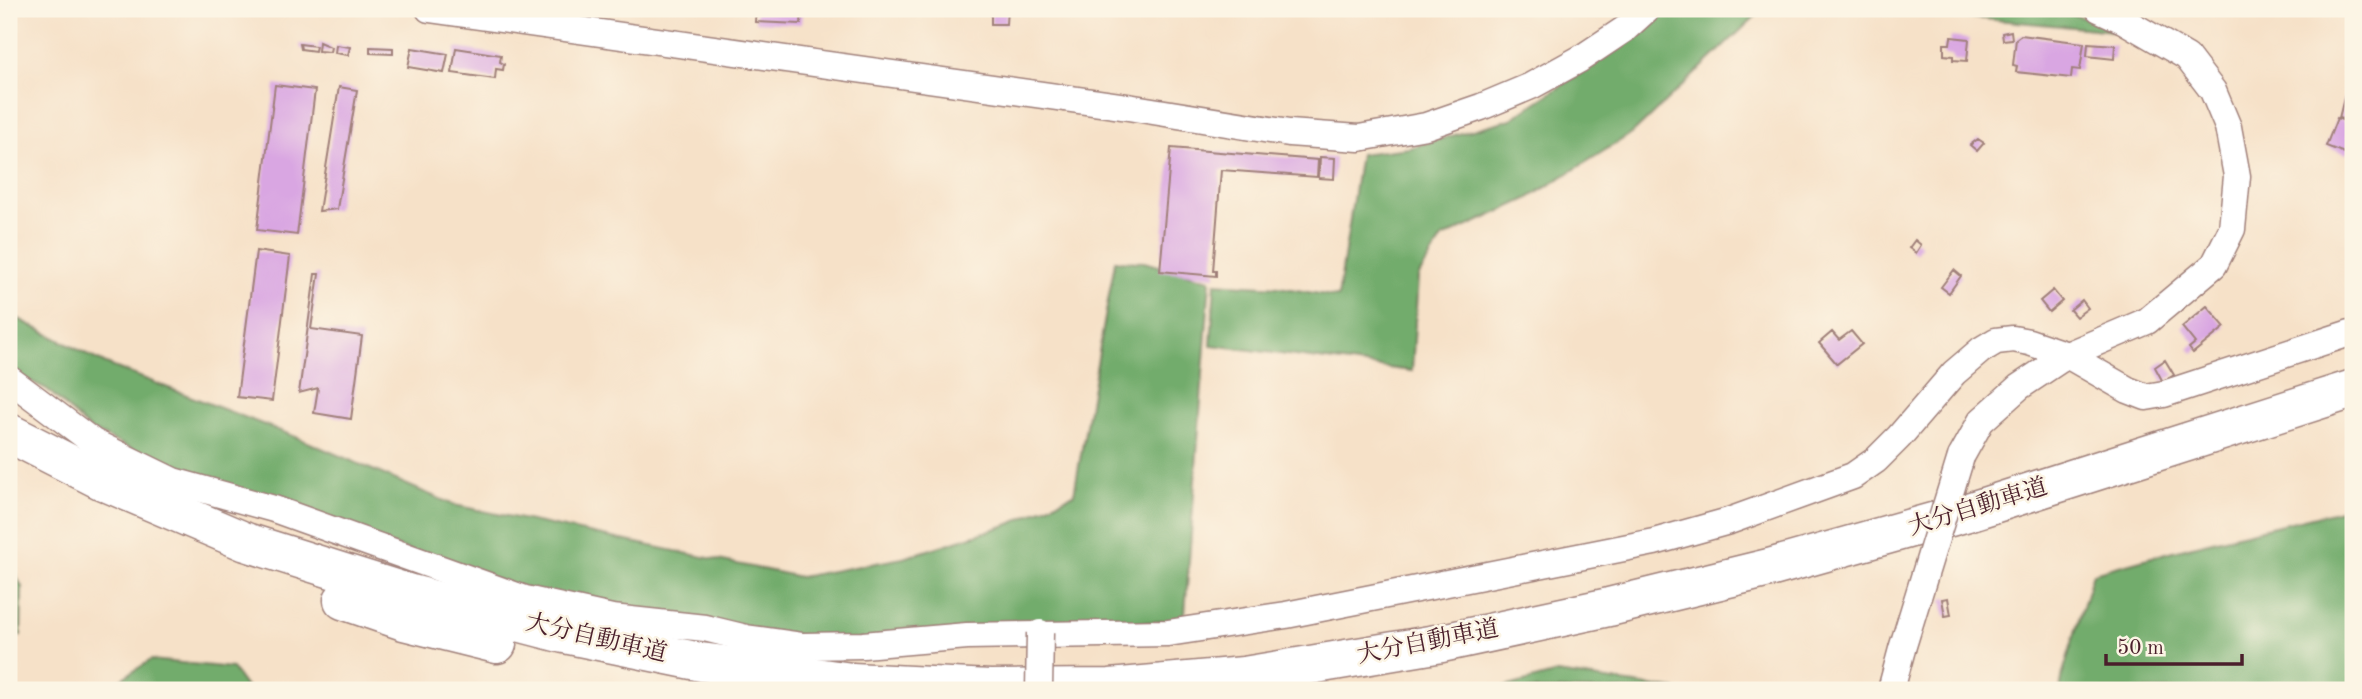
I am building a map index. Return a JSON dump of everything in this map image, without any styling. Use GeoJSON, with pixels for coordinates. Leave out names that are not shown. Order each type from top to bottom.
{"type":"FeatureCollection","features":[{"type":"Feature","properties":{"kind":"highway","name":"大分自動車道"},"geometry":{"type":"LineString","coordinates":[[9,433],[103,481],[246,542],[411,594],[564,634],[701,662],[852,682],[990,690],[1110,688],[1244,676],[1442,643],[1609,607],[1769,568],[1969,512],[2353,389]]}},
{"type":"Feature","properties":{"kind":"highway","name":"大分自動車道"},"geometry":{"type":"LineString","coordinates":[[1314,690],[1445,667],[1600,635],[1774,593],[1966,540],[2353,416]]}},
{"type":"Feature","properties":{"kind":"highway","name":"大分自動車道"},"geometry":{"type":"LineString","coordinates":[[9,463],[92,505],[239,566],[404,621],[557,659],[711,690]]}},
{"type":"Feature","properties":{"kind":"street"},"geometry":{"type":"LineString","coordinates":[[429,9],[1128,107],[1289,133],[1359,138],[1426,126],[1531,86],[1591,52],[1625,29],[1647,9]]}},
{"type":"Feature","properties":{"kind":"street"},"geometry":{"type":"LineString","coordinates":[[1891,690],[1961,457],[1981,421],[2019,387],[2067,355],[2147,321],[2214,265],[2232,229],[2237,176],[2228,127],[2213,90],[2187,57],[2099,9]]}},
{"type":"Feature","properties":{"kind":"street"},"geometry":{"type":"LineString","coordinates":[[9,379],[93,442],[173,481],[274,509],[526,599],[612,618],[705,628],[746,638],[803,646],[863,645],[967,636],[1168,633],[1286,615],[1654,542],[1717,525],[1853,476],[1876,460],[1899,437],[1954,373],[1996,341],[2013,339],[2029,342],[2067,355],[2128,390],[2146,397],[2164,394],[2353,332]]}},
{"type":"Feature","properties":{"kind":"street"},"geometry":{"type":"LineString","coordinates":[[1039,690],[1040,634]]}},
{"type":"Feature","properties":{"kind":"green space"},"geometry":{"type":"Polygon","coordinates":[[[1664,9],[1763,9],[1634,132],[1527,199],[1442,238],[1418,277],[1412,371],[1211,345],[1215,283],[1279,287],[1338,297],[1360,154],[1409,148],[1511,119],[1620,47],[1664,9]]]}},
{"type":"Feature","properties":{"kind":"green space"},"geometry":{"type":"Polygon","coordinates":[[[1876,9],[2050,9],[2113,25],[2116,31],[1876,9]]]}},
{"type":"Feature","properties":{"kind":"green space"},"geometry":{"type":"Polygon","coordinates":[[[1115,261],[1144,262],[1210,280],[1185,614],[1168,621],[844,642],[712,624],[533,592],[193,478],[89,429],[47,389],[9,371],[9,314],[106,364],[296,437],[454,505],[800,577],[903,558],[1010,524],[1074,494],[1115,261]]]}},
{"type":"Feature","properties":{"kind":"green space"},"geometry":{"type":"Polygon","coordinates":[[[2353,507],[2353,690],[2060,690],[2093,573],[2353,507]]]}},
{"type":"Feature","properties":{"kind":"green space"},"geometry":{"type":"Polygon","coordinates":[[[9,562],[22,587],[21,635],[9,641],[9,562]]]}},
{"type":"Feature","properties":{"kind":"green space"},"geometry":{"type":"Polygon","coordinates":[[[151,660],[232,668],[248,690],[104,690],[151,660]]]}},
{"type":"Feature","properties":{"kind":"green space"},"geometry":{"type":"Polygon","coordinates":[[[1557,673],[1678,690],[1494,690],[1557,673]]]}},
{"type":"Feature","properties":{"kind":"building"},"geometry":{"type":"Polygon","coordinates":[[[756,9],[802,9],[801,24],[755,22],[756,9]]]}},
{"type":"Feature","properties":{"kind":"building"},"geometry":{"type":"Polygon","coordinates":[[[991,9],[1007,9],[1006,24],[991,24],[991,9]]]}},
{"type":"Feature","properties":{"kind":"building"},"geometry":{"type":"Polygon","coordinates":[[[2011,31],[2012,39],[2003,40],[2002,33],[2011,31]]]}},
{"type":"Feature","properties":{"kind":"building"},"geometry":{"type":"Polygon","coordinates":[[[2021,35],[2084,43],[2080,70],[2072,69],[2071,78],[2016,72],[2017,66],[2013,65],[2016,39],[2021,35]]]}},
{"type":"Feature","properties":{"kind":"building"},"geometry":{"type":"Polygon","coordinates":[[[1951,37],[1969,39],[1967,61],[1953,60],[1953,56],[1944,55],[1944,44],[1950,44],[1951,37]]]}},
{"type":"Feature","properties":{"kind":"building"},"geometry":{"type":"Polygon","coordinates":[[[319,42],[331,47],[330,52],[318,51],[319,42]]]}},
{"type":"Feature","properties":{"kind":"building"},"geometry":{"type":"Polygon","coordinates":[[[2088,43],[2115,45],[2114,59],[2087,56],[2088,43]]]}},
{"type":"Feature","properties":{"kind":"building"},"geometry":{"type":"Polygon","coordinates":[[[300,44],[316,46],[315,51],[301,49],[300,44]]]}},
{"type":"Feature","properties":{"kind":"building"},"geometry":{"type":"Polygon","coordinates":[[[336,45],[350,47],[348,55],[335,53],[336,45]]]}},
{"type":"Feature","properties":{"kind":"building"},"geometry":{"type":"Polygon","coordinates":[[[370,47],[393,48],[393,54],[370,53],[370,47]]]}},
{"type":"Feature","properties":{"kind":"building"},"geometry":{"type":"Polygon","coordinates":[[[412,48],[448,54],[444,73],[408,67],[412,48]]]}},
{"type":"Feature","properties":{"kind":"building"},"geometry":{"type":"Polygon","coordinates":[[[456,48],[501,55],[503,70],[496,69],[495,79],[452,73],[456,48]]]}},
{"type":"Feature","properties":{"kind":"building"},"geometry":{"type":"Polygon","coordinates":[[[2349,55],[2353,56],[2353,68],[2347,67],[2349,55]]]}},
{"type":"Feature","properties":{"kind":"building"},"geometry":{"type":"Polygon","coordinates":[[[275,85],[315,90],[297,235],[257,230],[275,85]]]}},
{"type":"Feature","properties":{"kind":"building"},"geometry":{"type":"Polygon","coordinates":[[[339,87],[357,90],[337,209],[319,211],[339,87]]]}},
{"type":"Feature","properties":{"kind":"building"},"geometry":{"type":"Polygon","coordinates":[[[2346,90],[2353,91],[2351,121],[2339,118],[2346,90]]]}},
{"type":"Feature","properties":{"kind":"building"},"geometry":{"type":"Polygon","coordinates":[[[2337,118],[2352,124],[2347,137],[2353,138],[2347,154],[2326,146],[2337,118]]]}},
{"type":"Feature","properties":{"kind":"building"},"geometry":{"type":"Polygon","coordinates":[[[1978,139],[1984,143],[1977,151],[1970,145],[1978,139]]]}},
{"type":"Feature","properties":{"kind":"building"},"geometry":{"type":"Polygon","coordinates":[[[1171,148],[1318,160],[1317,177],[1221,170],[1213,271],[1216,271],[1216,276],[1160,271],[1171,148]]]}},
{"type":"Feature","properties":{"kind":"building"},"geometry":{"type":"Polygon","coordinates":[[[1320,157],[1335,158],[1334,179],[1319,178],[1320,157]]]}},
{"type":"Feature","properties":{"kind":"building"},"geometry":{"type":"Polygon","coordinates":[[[1915,240],[1921,245],[1916,253],[1909,248],[1915,240]]]}},
{"type":"Feature","properties":{"kind":"building"},"geometry":{"type":"Polygon","coordinates":[[[256,251],[290,256],[272,401],[237,397],[256,251]]]}},
{"type":"Feature","properties":{"kind":"building"},"geometry":{"type":"Polygon","coordinates":[[[1954,270],[1961,276],[1949,293],[1941,287],[1954,270]]]}},
{"type":"Feature","properties":{"kind":"building"},"geometry":{"type":"Polygon","coordinates":[[[315,274],[319,274],[311,329],[362,336],[351,419],[314,413],[318,388],[299,393],[315,274]]]}},
{"type":"Feature","properties":{"kind":"building"},"geometry":{"type":"Polygon","coordinates":[[[2053,290],[2062,301],[2049,312],[2040,301],[2053,290]]]}},
{"type":"Feature","properties":{"kind":"building"},"geometry":{"type":"Polygon","coordinates":[[[2082,300],[2088,308],[2076,317],[2070,310],[2082,300]]]}},
{"type":"Feature","properties":{"kind":"building"},"geometry":{"type":"Polygon","coordinates":[[[2207,306],[2225,327],[2193,353],[2189,348],[2195,343],[2182,327],[2207,306]]]}},
{"type":"Feature","properties":{"kind":"building"},"geometry":{"type":"Polygon","coordinates":[[[1851,331],[1862,344],[1837,364],[1819,343],[1832,332],[1839,340],[1851,331]]]}},
{"type":"Feature","properties":{"kind":"building"},"geometry":{"type":"Polygon","coordinates":[[[2165,360],[2174,375],[2163,382],[2155,367],[2165,360]]]}},
{"type":"Feature","properties":{"kind":"building"},"geometry":{"type":"Polygon","coordinates":[[[1948,598],[1951,615],[1945,616],[1942,599],[1948,598]]]}}]}
